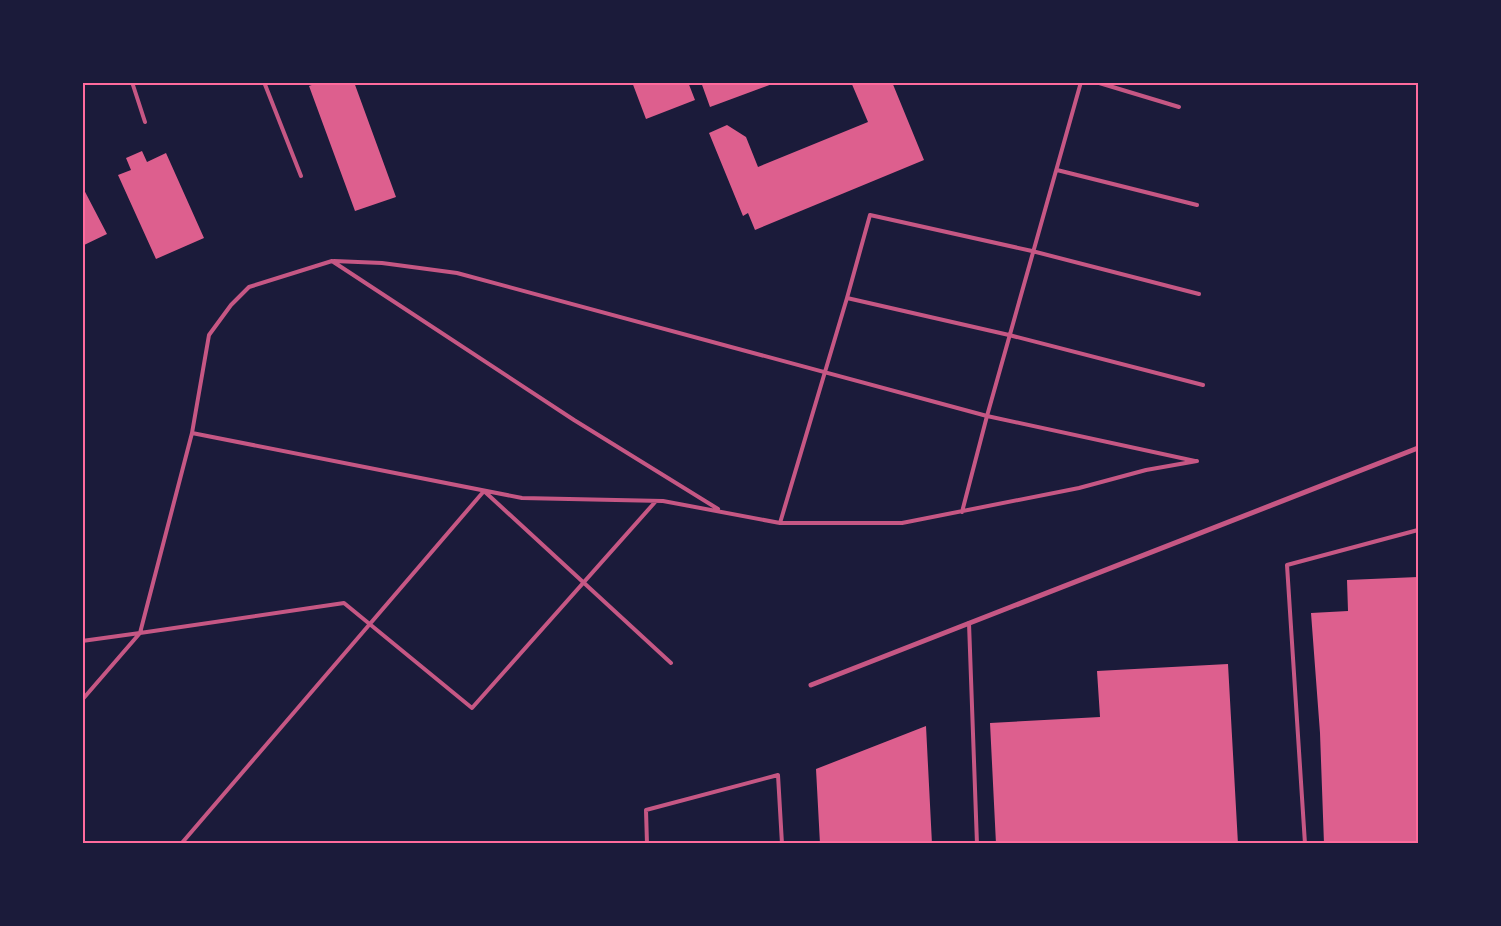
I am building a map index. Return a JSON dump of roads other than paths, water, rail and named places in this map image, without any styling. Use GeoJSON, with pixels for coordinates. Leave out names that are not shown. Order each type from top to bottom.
{"type":"FeatureCollection","features":[{"type":"Feature","properties":{"kind":"street"},"geometry":{"type":"LineString","coordinates":[[811,685],[1418,448]]}},
{"type":"Feature","properties":{"kind":"lane"},"geometry":{"type":"LineString","coordinates":[[132,82],[145,122]]}},
{"type":"Feature","properties":{"kind":"lane"},"geometry":{"type":"LineString","coordinates":[[264,82],[301,176]]}},
{"type":"Feature","properties":{"kind":"lane"},"geometry":{"type":"LineString","coordinates":[[962,512],[986,416],[1081,82]]}},
{"type":"Feature","properties":{"kind":"lane"},"geometry":{"type":"LineString","coordinates":[[1096,82],[1179,107]]}},
{"type":"Feature","properties":{"kind":"lane"},"geometry":{"type":"LineString","coordinates":[[1057,170],[1197,205]]}},
{"type":"Feature","properties":{"kind":"lane"},"geometry":{"type":"LineString","coordinates":[[780,523],[870,215],[1032,251],[1199,294]]}},
{"type":"Feature","properties":{"kind":"lane"},"geometry":{"type":"LineString","coordinates":[[332,261],[574,420],[720,511]]}},
{"type":"Feature","properties":{"kind":"lane"},"geometry":{"type":"LineString","coordinates":[[82,700],[140,633],[192,433],[209,335],[231,305],[249,287],[332,261],[382,263],[456,272],[986,416],[1197,462],[1146,470],[1080,488],[902,523],[780,523],[656,501],[522,498],[192,433]]}},
{"type":"Feature","properties":{"kind":"lane"},"geometry":{"type":"LineString","coordinates":[[847,298],[1009,335],[1204,386]]}},
{"type":"Feature","properties":{"kind":"lane"},"geometry":{"type":"LineString","coordinates":[[484,491],[671,663]]}},
{"type":"Feature","properties":{"kind":"lane"},"geometry":{"type":"LineString","coordinates":[[181,844],[484,491]]}},
{"type":"Feature","properties":{"kind":"lane"},"geometry":{"type":"LineString","coordinates":[[82,640],[344,603],[472,708],[656,501]]}},
{"type":"Feature","properties":{"kind":"lane"},"geometry":{"type":"LineString","coordinates":[[1305,844],[1287,565],[1418,530]]}},
{"type":"Feature","properties":{"kind":"lane"},"geometry":{"type":"LineString","coordinates":[[969,623],[978,844]]}},
{"type":"Feature","properties":{"kind":"lane"},"geometry":{"type":"LineString","coordinates":[[647,844],[646,810],[778,775],[782,844]]}}]}
